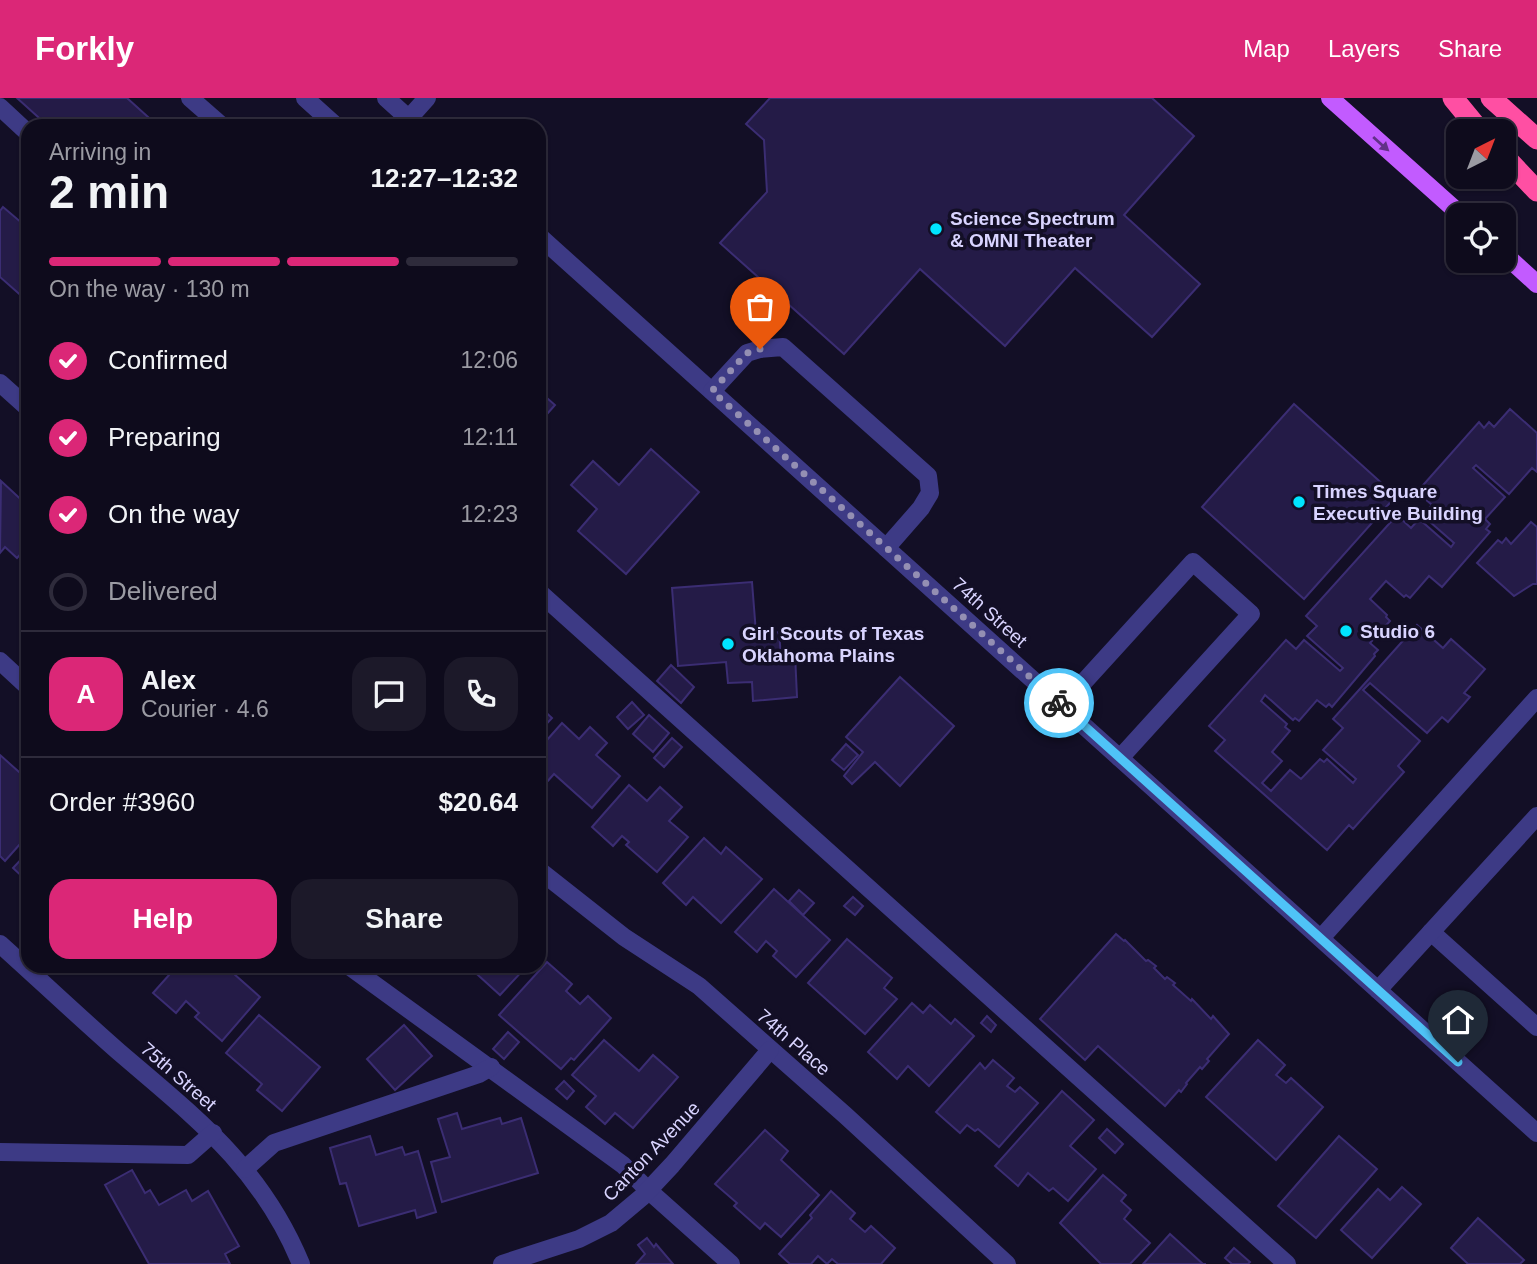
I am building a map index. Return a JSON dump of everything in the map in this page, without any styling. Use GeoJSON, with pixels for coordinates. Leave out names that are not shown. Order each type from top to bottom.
{"type":"FeatureCollection","features":[{"type":"Feature","properties":{"kind":"highway"},"geometry":{"type":"LineString","coordinates":[[1453,98],[1470,119]]}},
{"type":"Feature","properties":{"kind":"highway"},"geometry":{"type":"LineString","coordinates":[[1491,98],[1537,139]]}},
{"type":"Feature","properties":{"kind":"highway"},"geometry":{"type":"LineString","coordinates":[[1516,169],[1537,191]]}},
{"type":"Feature","properties":{"kind":"main road"},"geometry":{"type":"LineString","coordinates":[[1330,98],[1448,203]]}},
{"type":"Feature","properties":{"kind":"main road"},"geometry":{"type":"LineString","coordinates":[[1516,265],[1537,284]]}},
{"type":"Feature","properties":{"kind":"street"},"geometry":{"type":"LineString","coordinates":[[190,98],[214,119]]}},
{"type":"Feature","properties":{"kind":"street"},"geometry":{"type":"LineString","coordinates":[[305,98],[328,119]]}},
{"type":"Feature","properties":{"kind":"street"},"geometry":{"type":"LineString","coordinates":[[386,98],[406,119]]}},
{"type":"Feature","properties":{"kind":"street"},"geometry":{"type":"LineString","coordinates":[[413,119],[427,98]]}},
{"type":"Feature","properties":{"kind":"street"},"geometry":{"type":"LineString","coordinates":[[0,107],[21,126]]}},
{"type":"Feature","properties":{"kind":"street","name":"74th Street"},"geometry":{"type":"LineString","coordinates":[[546,242],[1537,1133]]}},
{"type":"Feature","properties":{"kind":"street"},"geometry":{"type":"LineString","coordinates":[[712,391],[747,353],[783,347],[928,476],[930,493],[921,508],[886,548]]}},
{"type":"Feature","properties":{"kind":"street"},"geometry":{"type":"LineString","coordinates":[[0,383],[21,402]]}},
{"type":"Feature","properties":{"kind":"street"},"geometry":{"type":"LineString","coordinates":[[1062,706],[1194,562],[1251,614],[1121,758]]}},
{"type":"Feature","properties":{"kind":"street"},"geometry":{"type":"LineString","coordinates":[[546,598],[1287,1264]]}},
{"type":"Feature","properties":{"kind":"street"},"geometry":{"type":"LineString","coordinates":[[0,661],[21,680]]}},
{"type":"Feature","properties":{"kind":"street"},"geometry":{"type":"LineString","coordinates":[[1321,938],[1537,698]]}},
{"type":"Feature","properties":{"kind":"street"},"geometry":{"type":"LineString","coordinates":[[1378,990],[1537,816]]}},
{"type":"Feature","properties":{"kind":"street","name":"74th Place"},"geometry":{"type":"LineString","coordinates":[[546,876],[624,937],[699,986],[1007,1264]]}},
{"type":"Feature","properties":{"kind":"street"},"geometry":{"type":"LineString","coordinates":[[1431,932],[1537,1027]]}},
{"type":"Feature","properties":{"kind":"street","name":"75th Street"},"geometry":{"type":"LineString","coordinates":[[0,944],[21,963]]}},
{"type":"Feature","properties":{"kind":"street","name":"75th Street"},"geometry":{"type":"LineString","coordinates":[[33,973],[212,1133],[245,1168],[278,1213],[301,1264]]}},
{"type":"Feature","properties":{"kind":"street"},"geometry":{"type":"LineString","coordinates":[[359,973],[623,1165],[731,1264]]}},
{"type":"Feature","properties":{"kind":"street","name":"Canton Avenue"},"geometry":{"type":"LineString","coordinates":[[502,1264],[523,1261],[611,1223],[648,1190],[770,1050]]}},
{"type":"Feature","properties":{"kind":"street"},"geometry":{"type":"LineString","coordinates":[[245,1168],[274,1143],[479,1074],[491,1067]]}},
{"type":"Feature","properties":{"kind":"street"},"geometry":{"type":"LineString","coordinates":[[0,1152],[188,1155],[212,1133]]}},
{"type":"Feature","properties":{"kind":"building"},"geometry":{"type":"Polygon","coordinates":[[[17,98],[127,98],[150,119],[40,119],[17,98]]]}},
{"type":"Feature","properties":{"kind":"building","name":"Science Spectrum & OMNI Theater"},"geometry":{"type":"Polygon","coordinates":[[[770,98],[1152,98],[1194,136],[1124,215],[1200,284],[1152,337],[1075,268],[1005,346],[920,269],[844,354],[720,243],[767,192],[764,140],[746,124],[770,98]]]}},
{"type":"Feature","properties":{"kind":"building"},"geometry":{"type":"Polygon","coordinates":[[[3,207],[21,222],[21,295],[0,277],[0,211],[3,207]]]}},
{"type":"Feature","properties":{"kind":"building"},"geometry":{"type":"Polygon","coordinates":[[[546,397],[555,405],[546,415],[546,397]]]}},
{"type":"Feature","properties":{"kind":"building","name":"Times Square Executive Building"},"geometry":{"type":"Polygon","coordinates":[[[1294,404],[1396,496],[1304,599],[1202,507],[1294,404]]]}},
{"type":"Feature","properties":{"kind":"building","name":"Studio 6"},"geometry":{"type":"Polygon","coordinates":[[[1510,409],[1537,433],[1537,472],[1532,468],[1509,494],[1476,465],[1473,468],[1505,497],[1485,519],[1490,524],[1486,529],[1490,532],[1442,587],[1429,576],[1410,598],[1406,595],[1404,597],[1386,581],[1370,599],[1390,621],[1370,643],[1378,650],[1332,707],[1329,704],[1326,707],[1317,700],[1299,721],[1295,718],[1293,720],[1265,695],[1261,701],[1287,724],[1285,727],[1290,731],[1272,752],[1282,761],[1262,783],[1271,791],[1290,770],[1301,779],[1320,759],[1324,762],[1327,759],[1353,783],[1356,779],[1323,750],[1343,728],[1333,719],[1417,625],[1443,648],[1451,639],[1485,669],[1464,693],[1470,697],[1448,722],[1442,717],[1427,733],[1370,683],[1363,690],[1420,741],[1398,766],[1404,772],[1353,829],[1349,825],[1327,850],[1215,751],[1225,740],[1209,726],[1286,640],[1296,649],[1304,640],[1340,671],[1343,668],[1307,636],[1317,626],[1306,616],[1397,515],[1411,528],[1419,519],[1451,547],[1454,543],[1422,515],[1432,505],[1417,492],[1479,422],[1484,428],[1489,422],[1494,427],[1510,409]]]}},
{"type":"Feature","properties":{"kind":"building"},"geometry":{"type":"Polygon","coordinates":[[[651,449],[699,492],[626,574],[578,531],[597,509],[571,485],[593,461],[619,485],[651,449]]]}},
{"type":"Feature","properties":{"kind":"building"},"geometry":{"type":"Polygon","coordinates":[[[1,481],[21,500],[21,554],[17,558],[5,547],[0,553],[1,481]]]}},
{"type":"Feature","properties":{"kind":"building"},"geometry":{"type":"Polygon","coordinates":[[[1531,522],[1537,527],[1537,584],[1514,596],[1477,563],[1498,540],[1502,543],[1506,538],[1511,544],[1531,522]]]}},
{"type":"Feature","properties":{"kind":"building","name":"Girl Scouts of Texas Oklahoma Plains"},"geometry":{"type":"Polygon","coordinates":[[[752,582],[756,633],[779,632],[781,656],[795,654],[797,697],[753,701],[752,682],[728,683],[726,662],[678,666],[672,588],[752,582]]]}},
{"type":"Feature","properties":{"kind":"building"},"geometry":{"type":"Polygon","coordinates":[[[671,665],[694,687],[681,703],[657,681],[671,665]]]}},
{"type":"Feature","properties":{"kind":"building"},"geometry":{"type":"Polygon","coordinates":[[[900,677],[954,726],[900,786],[875,762],[852,784],[844,776],[863,752],[846,737],[900,677]]]}},
{"type":"Feature","properties":{"kind":"building"},"geometry":{"type":"Polygon","coordinates":[[[632,702],[644,715],[628,729],[617,717],[632,702]]]}},
{"type":"Feature","properties":{"kind":"building"},"geometry":{"type":"Polygon","coordinates":[[[546,712],[552,718],[546,724],[546,712]]]}},
{"type":"Feature","properties":{"kind":"building"},"geometry":{"type":"Polygon","coordinates":[[[649,715],[669,733],[653,752],[633,734],[649,715]]]}},
{"type":"Feature","properties":{"kind":"building"},"geometry":{"type":"Polygon","coordinates":[[[562,723],[579,739],[590,727],[607,743],[596,755],[620,776],[592,808],[554,774],[546,783],[546,741],[562,723]]]}},
{"type":"Feature","properties":{"kind":"building"},"geometry":{"type":"Polygon","coordinates":[[[672,738],[682,747],[664,767],[654,758],[672,738]]]}},
{"type":"Feature","properties":{"kind":"building"},"geometry":{"type":"Polygon","coordinates":[[[846,744],[858,755],[844,770],[832,760],[846,744]]]}},
{"type":"Feature","properties":{"kind":"building"},"geometry":{"type":"Polygon","coordinates":[[[0,755],[21,774],[21,843],[5,861],[0,856],[0,755]]]}},
{"type":"Feature","properties":{"kind":"building"},"geometry":{"type":"Polygon","coordinates":[[[629,785],[647,801],[660,787],[682,807],[669,821],[688,837],[657,872],[626,845],[629,842],[622,836],[613,846],[592,827],[629,785]]]}},
{"type":"Feature","properties":{"kind":"building"},"geometry":{"type":"Polygon","coordinates":[[[704,838],[721,854],[726,847],[762,879],[721,923],[693,897],[686,905],[663,883],[704,838]]]}},
{"type":"Feature","properties":{"kind":"building"},"geometry":{"type":"Polygon","coordinates":[[[21,859],[21,875],[13,868],[21,859]]]}},
{"type":"Feature","properties":{"kind":"building"},"geometry":{"type":"Polygon","coordinates":[[[774,889],[830,940],[796,977],[773,956],[777,951],[766,941],[757,952],[735,932],[774,889]]]}},
{"type":"Feature","properties":{"kind":"building"},"geometry":{"type":"Polygon","coordinates":[[[799,890],[814,903],[803,915],[789,901],[799,890]]]}},
{"type":"Feature","properties":{"kind":"building"},"geometry":{"type":"Polygon","coordinates":[[[853,897],[863,906],[855,915],[844,906],[853,897]]]}},
{"type":"Feature","properties":{"kind":"building"},"geometry":{"type":"Polygon","coordinates":[[[1116,934],[1146,961],[1156,966],[1154,968],[1165,979],[1167,977],[1175,983],[1173,985],[1191,1001],[1192,999],[1211,1019],[1213,1016],[1229,1034],[1207,1059],[1209,1061],[1202,1069],[1200,1067],[1181,1092],[1179,1090],[1165,1106],[1098,1046],[1085,1060],[1040,1019],[1116,934]]]}},
{"type":"Feature","properties":{"kind":"building"},"geometry":{"type":"Polygon","coordinates":[[[847,939],[892,978],[884,988],[897,999],[865,1034],[808,983],[847,939]]]}},
{"type":"Feature","properties":{"kind":"building"},"geometry":{"type":"Polygon","coordinates":[[[546,963],[572,984],[566,991],[580,1004],[588,996],[611,1018],[574,1060],[571,1058],[561,1069],[499,1015],[537,973],[546,973],[546,963]]]}},
{"type":"Feature","properties":{"kind":"building"},"geometry":{"type":"Polygon","coordinates":[[[171,973],[233,973],[260,997],[222,1041],[195,1017],[199,1013],[186,1001],[176,1013],[153,993],[171,973]]]}},
{"type":"Feature","properties":{"kind":"building"},"geometry":{"type":"Polygon","coordinates":[[[476,973],[520,973],[500,995],[476,973]]]}},
{"type":"Feature","properties":{"kind":"building"},"geometry":{"type":"Polygon","coordinates":[[[912,1003],[923,1013],[930,1005],[951,1024],[955,1019],[974,1036],[929,1086],[908,1066],[897,1079],[868,1052],[912,1003]]]}},
{"type":"Feature","properties":{"kind":"building"},"geometry":{"type":"Polygon","coordinates":[[[259,1015],[320,1067],[282,1111],[257,1090],[262,1084],[226,1053],[259,1015]]]}},
{"type":"Feature","properties":{"kind":"building"},"geometry":{"type":"Polygon","coordinates":[[[987,1016],[996,1025],[991,1032],[981,1023],[987,1016]]]}},
{"type":"Feature","properties":{"kind":"building"},"geometry":{"type":"Polygon","coordinates":[[[404,1025],[432,1056],[395,1090],[367,1059],[404,1025]]]}},
{"type":"Feature","properties":{"kind":"building"},"geometry":{"type":"Polygon","coordinates":[[[508,1032],[519,1042],[504,1059],[493,1049],[508,1032]]]}},
{"type":"Feature","properties":{"kind":"building"},"geometry":{"type":"Polygon","coordinates":[[[604,1040],[639,1071],[653,1055],[678,1077],[633,1128],[615,1113],[605,1124],[586,1107],[596,1096],[572,1075],[604,1040]]]}},
{"type":"Feature","properties":{"kind":"building"},"geometry":{"type":"Polygon","coordinates":[[[1258,1040],[1285,1065],[1276,1075],[1286,1083],[1291,1078],[1323,1107],[1276,1160],[1206,1097],[1258,1040]]]}},
{"type":"Feature","properties":{"kind":"building"},"geometry":{"type":"Polygon","coordinates":[[[993,1060],[1014,1078],[1007,1086],[1015,1092],[1020,1087],[1038,1103],[999,1147],[978,1129],[975,1131],[967,1125],[960,1133],[936,1112],[980,1063],[985,1069],[993,1060]]]}},
{"type":"Feature","properties":{"kind":"building"},"geometry":{"type":"Polygon","coordinates":[[[564,1081],[574,1091],[567,1099],[556,1089],[564,1081]]]}},
{"type":"Feature","properties":{"kind":"building"},"geometry":{"type":"Polygon","coordinates":[[[1062,1091],[1094,1120],[1070,1146],[1096,1169],[1068,1201],[1053,1188],[1049,1191],[1028,1173],[1018,1186],[995,1166],[1062,1091]]]}},
{"type":"Feature","properties":{"kind":"building"},"geometry":{"type":"Polygon","coordinates":[[[457,1113],[462,1129],[500,1118],[502,1124],[521,1118],[538,1173],[442,1202],[431,1162],[450,1157],[438,1119],[457,1113]]]}},
{"type":"Feature","properties":{"kind":"building"},"geometry":{"type":"Polygon","coordinates":[[[1107,1129],[1123,1144],[1115,1153],[1099,1138],[1107,1129]]]}},
{"type":"Feature","properties":{"kind":"building"},"geometry":{"type":"Polygon","coordinates":[[[765,1130],[788,1151],[781,1160],[819,1195],[781,1237],[765,1223],[760,1229],[734,1206],[737,1203],[715,1184],[765,1130]]]}},
{"type":"Feature","properties":{"kind":"building"},"geometry":{"type":"Polygon","coordinates":[[[370,1136],[376,1155],[402,1147],[405,1155],[418,1151],[436,1212],[417,1218],[415,1210],[359,1226],[346,1183],[340,1184],[330,1148],[370,1136]]]}},
{"type":"Feature","properties":{"kind":"building"},"geometry":{"type":"Polygon","coordinates":[[[1339,1136],[1377,1169],[1316,1238],[1278,1206],[1339,1136]]]}},
{"type":"Feature","properties":{"kind":"building"},"geometry":{"type":"Polygon","coordinates":[[[132,1170],[145,1193],[150,1190],[159,1205],[186,1190],[192,1201],[208,1191],[239,1246],[225,1254],[230,1264],[149,1264],[105,1185],[132,1170]]]}},
{"type":"Feature","properties":{"kind":"building"},"geometry":{"type":"Polygon","coordinates":[[[1103,1175],[1126,1195],[1121,1201],[1131,1210],[1124,1219],[1150,1243],[1130,1264],[1101,1264],[1060,1223],[1103,1175]]]}},
{"type":"Feature","properties":{"kind":"building"},"geometry":{"type":"Polygon","coordinates":[[[1402,1187],[1421,1204],[1372,1258],[1341,1230],[1378,1189],[1390,1200],[1402,1187]]]}},
{"type":"Feature","properties":{"kind":"building"},"geometry":{"type":"Polygon","coordinates":[[[831,1191],[855,1213],[850,1219],[865,1232],[871,1226],[895,1248],[881,1264],[838,1264],[832,1259],[827,1264],[818,1256],[811,1264],[790,1264],[779,1254],[812,1218],[810,1215],[831,1191]]]}},
{"type":"Feature","properties":{"kind":"building"},"geometry":{"type":"Polygon","coordinates":[[[1478,1218],[1524,1260],[1520,1264],[1468,1264],[1451,1248],[1478,1218]]]}},
{"type":"Feature","properties":{"kind":"building"},"geometry":{"type":"Polygon","coordinates":[[[1170,1234],[1203,1264],[1143,1264],[1170,1234]]]}},
{"type":"Feature","properties":{"kind":"building"},"geometry":{"type":"Polygon","coordinates":[[[647,1238],[654,1247],[656,1244],[673,1264],[636,1264],[645,1254],[638,1245],[647,1238]]]}},
{"type":"Feature","properties":{"kind":"building"},"geometry":{"type":"Polygon","coordinates":[[[1234,1248],[1250,1262],[1248,1264],[1232,1264],[1225,1258],[1234,1248]]]}},
{"type":"Feature","properties":{"kind":"way so far"},"geometry":{"type":"LineString","coordinates":[[760,349],[747,353],[712,391],[1059,703]]}},
{"type":"Feature","properties":{"kind":"place","name":"Science Spectrum & OMNI Theater"},"geometry":{"type":"Point","coordinates":[936,229]}},
{"type":"Feature","properties":{"kind":"place","name":"Times Square Executive Building"},"geometry":{"type":"Point","coordinates":[1299,502]}},
{"type":"Feature","properties":{"kind":"place","name":"Studio 6"},"geometry":{"type":"Point","coordinates":[1346,631]}},
{"type":"Feature","properties":{"kind":"place","name":"Girl Scouts of Texas Oklahoma Plains"},"geometry":{"type":"Point","coordinates":[728,644]}},
{"type":"Feature","properties":{"kind":"route"},"geometry":{"type":"LineString","coordinates":[[1059,703],[1458,1062]]}}]}
